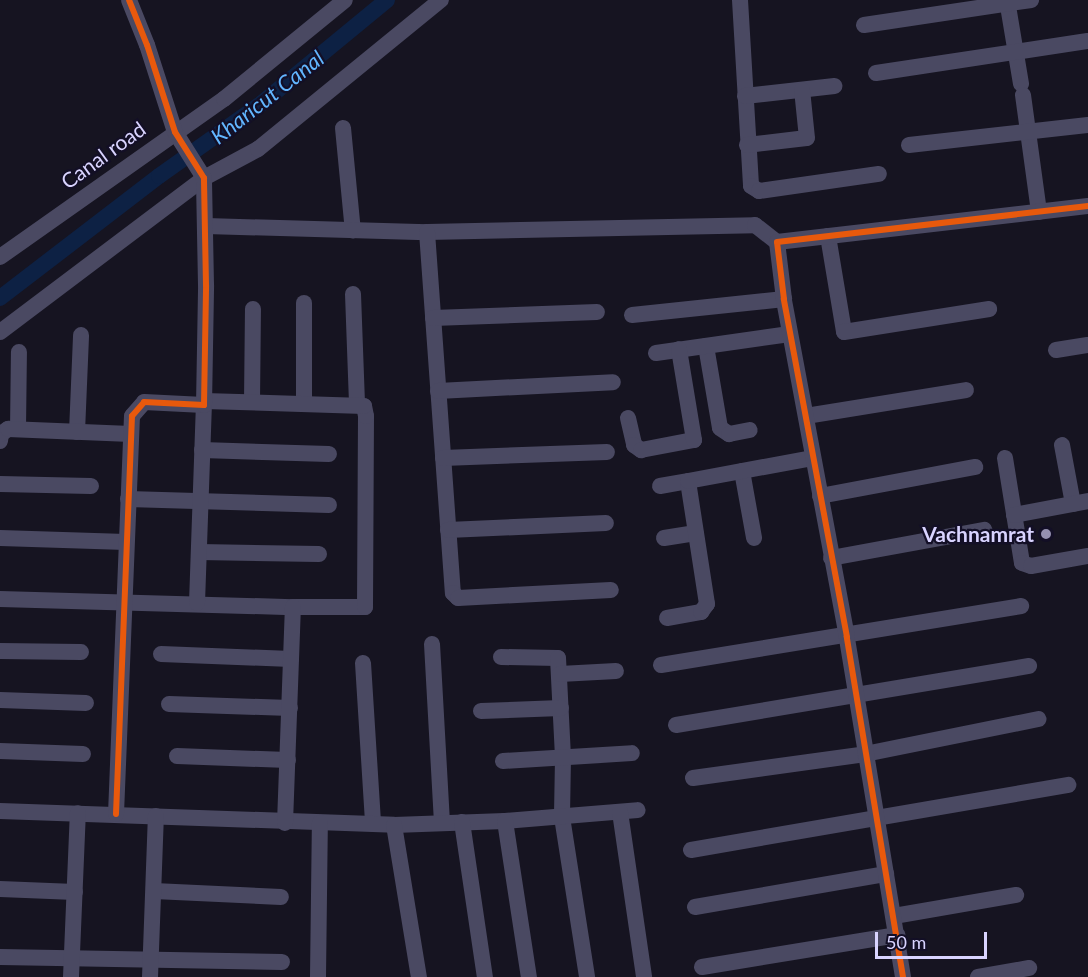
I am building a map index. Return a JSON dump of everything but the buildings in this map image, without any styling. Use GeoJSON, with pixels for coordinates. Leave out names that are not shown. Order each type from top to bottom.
{"type":"FeatureCollection","features":[{"type":"Feature","properties":{"kind":"street"},"geometry":{"type":"LineString","coordinates":[[129,0],[178,137],[210,176],[206,226],[204,403],[197,603]]}},
{"type":"Feature","properties":{"kind":"street","name":"Canal road"},"geometry":{"type":"LineString","coordinates":[[0,257],[178,137],[345,0]]}},
{"type":"Feature","properties":{"kind":"street"},"geometry":{"type":"LineString","coordinates":[[0,332],[210,176],[258,150],[441,0]]}},
{"type":"Feature","properties":{"kind":"street"},"geometry":{"type":"LineString","coordinates":[[740,0],[751,186],[759,191],[879,174]]}},
{"type":"Feature","properties":{"kind":"street"},"geometry":{"type":"LineString","coordinates":[[864,26],[1031,0]]}},
{"type":"Feature","properties":{"kind":"street"},"geometry":{"type":"LineString","coordinates":[[1007,2],[1039,212]]}},
{"type":"Feature","properties":{"kind":"street"},"geometry":{"type":"LineString","coordinates":[[876,73],[1088,41]]}},
{"type":"Feature","properties":{"kind":"street"},"geometry":{"type":"LineString","coordinates":[[745,96],[834,86]]}},
{"type":"Feature","properties":{"kind":"street"},"geometry":{"type":"LineString","coordinates":[[747,145],[807,138],[802,90]]}},
{"type":"Feature","properties":{"kind":"street"},"geometry":{"type":"LineString","coordinates":[[909,145],[1088,125]]}},
{"type":"Feature","properties":{"kind":"street"},"geometry":{"type":"LineString","coordinates":[[343,128],[353,231]]}},
{"type":"Feature","properties":{"kind":"street"},"geometry":{"type":"LineString","coordinates":[[206,226],[427,232],[755,225],[777,242],[1088,206]]}},
{"type":"Feature","properties":{"kind":"street"},"geometry":{"type":"LineString","coordinates":[[427,232],[448,530],[455,597],[611,590]]}},
{"type":"Feature","properties":{"kind":"street"},"geometry":{"type":"LineString","coordinates":[[828,236],[844,332],[989,309]]}},
{"type":"Feature","properties":{"kind":"street"},"geometry":{"type":"LineString","coordinates":[[777,242],[784,299],[812,458],[848,637],[865,754],[903,977]]}},
{"type":"Feature","properties":{"kind":"street"},"geometry":{"type":"LineString","coordinates":[[353,294],[357,405]]}},
{"type":"Feature","properties":{"kind":"street"},"geometry":{"type":"LineString","coordinates":[[632,315],[784,299]]}},
{"type":"Feature","properties":{"kind":"street"},"geometry":{"type":"LineString","coordinates":[[304,303],[304,403]]}},
{"type":"Feature","properties":{"kind":"street"},"geometry":{"type":"LineString","coordinates":[[252,402],[253,309]]}},
{"type":"Feature","properties":{"kind":"street"},"geometry":{"type":"LineString","coordinates":[[433,318],[597,312]]}},
{"type":"Feature","properties":{"kind":"street"},"geometry":{"type":"LineString","coordinates":[[656,352],[790,334]]}},
{"type":"Feature","properties":{"kind":"street"},"geometry":{"type":"LineString","coordinates":[[77,432],[81,335]]}},
{"type":"Feature","properties":{"kind":"street"},"geometry":{"type":"LineString","coordinates":[[1056,350],[1088,345]]}},
{"type":"Feature","properties":{"kind":"street"},"geometry":{"type":"LineString","coordinates":[[706,346],[720,428],[729,434],[750,430]]}},
{"type":"Feature","properties":{"kind":"street"},"geometry":{"type":"LineString","coordinates":[[628,418],[634,445],[641,450],[694,440],[679,349]]}},
{"type":"Feature","properties":{"kind":"street"},"geometry":{"type":"LineString","coordinates":[[18,429],[19,352]]}},
{"type":"Feature","properties":{"kind":"street"},"geometry":{"type":"LineString","coordinates":[[438,390],[613,382]]}},
{"type":"Feature","properties":{"kind":"street"},"geometry":{"type":"LineString","coordinates":[[806,416],[966,390]]}},
{"type":"Feature","properties":{"kind":"street"},"geometry":{"type":"LineString","coordinates":[[0,599],[123,604],[197,603],[293,608],[365,607],[366,416],[364,406],[252,402],[144,402],[132,416],[123,604],[116,814]]}},
{"type":"Feature","properties":{"kind":"street"},"geometry":{"type":"LineString","coordinates":[[0,441],[5,430],[18,429],[131,434]]}},
{"type":"Feature","properties":{"kind":"street"},"geometry":{"type":"LineString","coordinates":[[1014,515],[1081,503],[1062,445]]}},
{"type":"Feature","properties":{"kind":"street"},"geometry":{"type":"LineString","coordinates":[[202,450],[329,454]]}},
{"type":"Feature","properties":{"kind":"street"},"geometry":{"type":"LineString","coordinates":[[443,458],[607,452]]}},
{"type":"Feature","properties":{"kind":"street"},"geometry":{"type":"LineString","coordinates":[[660,486],[812,458]]}},
{"type":"Feature","properties":{"kind":"street"},"geometry":{"type":"LineString","coordinates":[[1005,458],[1024,565],[1031,566],[1088,556]]}},
{"type":"Feature","properties":{"kind":"street"},"geometry":{"type":"LineString","coordinates":[[820,496],[975,467]]}},
{"type":"Feature","properties":{"kind":"street"},"geometry":{"type":"LineString","coordinates":[[742,471],[753,538]]}},
{"type":"Feature","properties":{"kind":"street"},"geometry":{"type":"LineString","coordinates":[[667,618],[701,612],[707,604],[688,481]]}},
{"type":"Feature","properties":{"kind":"street"},"geometry":{"type":"LineString","coordinates":[[0,484],[91,486]]}},
{"type":"Feature","properties":{"kind":"street"},"geometry":{"type":"LineString","coordinates":[[128,499],[329,505]]}},
{"type":"Feature","properties":{"kind":"street"},"geometry":{"type":"LineString","coordinates":[[448,530],[606,523]]}},
{"type":"Feature","properties":{"kind":"street"},"geometry":{"type":"LineString","coordinates":[[831,558],[984,530]]}},
{"type":"Feature","properties":{"kind":"street"},"geometry":{"type":"LineString","coordinates":[[664,538],[696,533]]}},
{"type":"Feature","properties":{"kind":"street"},"geometry":{"type":"LineString","coordinates":[[0,538],[126,542]]}},
{"type":"Feature","properties":{"kind":"street"},"geometry":{"type":"LineString","coordinates":[[199,552],[319,554]]}},
{"type":"Feature","properties":{"kind":"street"},"geometry":{"type":"LineString","coordinates":[[661,665],[848,637],[1021,606]]}},
{"type":"Feature","properties":{"kind":"street"},"geometry":{"type":"LineString","coordinates":[[285,823],[293,608]]}},
{"type":"Feature","properties":{"kind":"street"},"geometry":{"type":"LineString","coordinates":[[432,644],[442,822]]}},
{"type":"Feature","properties":{"kind":"street"},"geometry":{"type":"LineString","coordinates":[[0,651],[81,652]]}},
{"type":"Feature","properties":{"kind":"street"},"geometry":{"type":"LineString","coordinates":[[161,654],[291,658]]}},
{"type":"Feature","properties":{"kind":"street"},"geometry":{"type":"LineString","coordinates":[[501,657],[558,658],[563,758],[562,817],[586,977]]}},
{"type":"Feature","properties":{"kind":"street"},"geometry":{"type":"LineString","coordinates":[[363,663],[373,824]]}},
{"type":"Feature","properties":{"kind":"street"},"geometry":{"type":"LineString","coordinates":[[676,724],[1029,666]]}},
{"type":"Feature","properties":{"kind":"street"},"geometry":{"type":"LineString","coordinates":[[560,674],[616,671]]}},
{"type":"Feature","properties":{"kind":"street"},"geometry":{"type":"LineString","coordinates":[[0,700],[86,703]]}},
{"type":"Feature","properties":{"kind":"street"},"geometry":{"type":"LineString","coordinates":[[169,704],[290,708]]}},
{"type":"Feature","properties":{"kind":"street"},"geometry":{"type":"LineString","coordinates":[[481,711],[561,708]]}},
{"type":"Feature","properties":{"kind":"street"},"geometry":{"type":"LineString","coordinates":[[693,777],[865,754],[1039,719]]}},
{"type":"Feature","properties":{"kind":"street"},"geometry":{"type":"LineString","coordinates":[[0,751],[83,754]]}},
{"type":"Feature","properties":{"kind":"street"},"geometry":{"type":"LineString","coordinates":[[503,761],[632,753]]}},
{"type":"Feature","properties":{"kind":"street"},"geometry":{"type":"LineString","coordinates":[[177,756],[288,760]]}},
{"type":"Feature","properties":{"kind":"street"},"geometry":{"type":"LineString","coordinates":[[691,850],[1068,785]]}},
{"type":"Feature","properties":{"kind":"street"},"geometry":{"type":"LineString","coordinates":[[0,811],[116,814],[285,823],[394,825],[506,821],[638,810]]}},
{"type":"Feature","properties":{"kind":"street"},"geometry":{"type":"LineString","coordinates":[[71,977],[78,813]]}},
{"type":"Feature","properties":{"kind":"street"},"geometry":{"type":"LineString","coordinates":[[620,813],[644,977]]}},
{"type":"Feature","properties":{"kind":"street"},"geometry":{"type":"LineString","coordinates":[[150,977],[156,816]]}},
{"type":"Feature","properties":{"kind":"street"},"geometry":{"type":"LineString","coordinates":[[506,821],[530,977]]}},
{"type":"Feature","properties":{"kind":"street"},"geometry":{"type":"LineString","coordinates":[[462,822],[485,977]]}},
{"type":"Feature","properties":{"kind":"street"},"geometry":{"type":"LineString","coordinates":[[318,977],[320,823]]}},
{"type":"Feature","properties":{"kind":"street"},"geometry":{"type":"LineString","coordinates":[[394,825],[419,977]]}},
{"type":"Feature","properties":{"kind":"street"},"geometry":{"type":"LineString","coordinates":[[695,907],[886,874]]}},
{"type":"Feature","properties":{"kind":"street"},"geometry":{"type":"LineString","coordinates":[[0,889],[75,892]]}},
{"type":"Feature","properties":{"kind":"street"},"geometry":{"type":"LineString","coordinates":[[154,891],[281,897]]}},
{"type":"Feature","properties":{"kind":"street"},"geometry":{"type":"LineString","coordinates":[[894,916],[1016,895]]}},
{"type":"Feature","properties":{"kind":"street"},"geometry":{"type":"LineString","coordinates":[[702,967],[897,935]]}},
{"type":"Feature","properties":{"kind":"street"},"geometry":{"type":"LineString","coordinates":[[0,957],[282,962]]}},
{"type":"Feature","properties":{"kind":"street"},"geometry":{"type":"LineString","coordinates":[[978,977],[1029,968]]}},
{"type":"Feature","properties":{"kind":"waterway","name":"Kharicut Canal"},"geometry":{"type":"LineString","coordinates":[[0,298],[159,176],[262,103],[387,0]]}},
{"type":"Feature","properties":{"kind":"cycle path"},"geometry":{"type":"LineString","coordinates":[[116,814],[132,416],[144,402],[204,405],[206,285],[204,178],[175,132],[147,45],[129,0]]}},
{"type":"Feature","properties":{"kind":"cycle path"},"geometry":{"type":"LineString","coordinates":[[903,977],[847,637],[784,299],[777,242],[1088,206]]}},
{"type":"Feature","properties":{"kind":"place","name":"Vachnamrat"},"geometry":{"type":"Point","coordinates":[1046,534]}}]}
